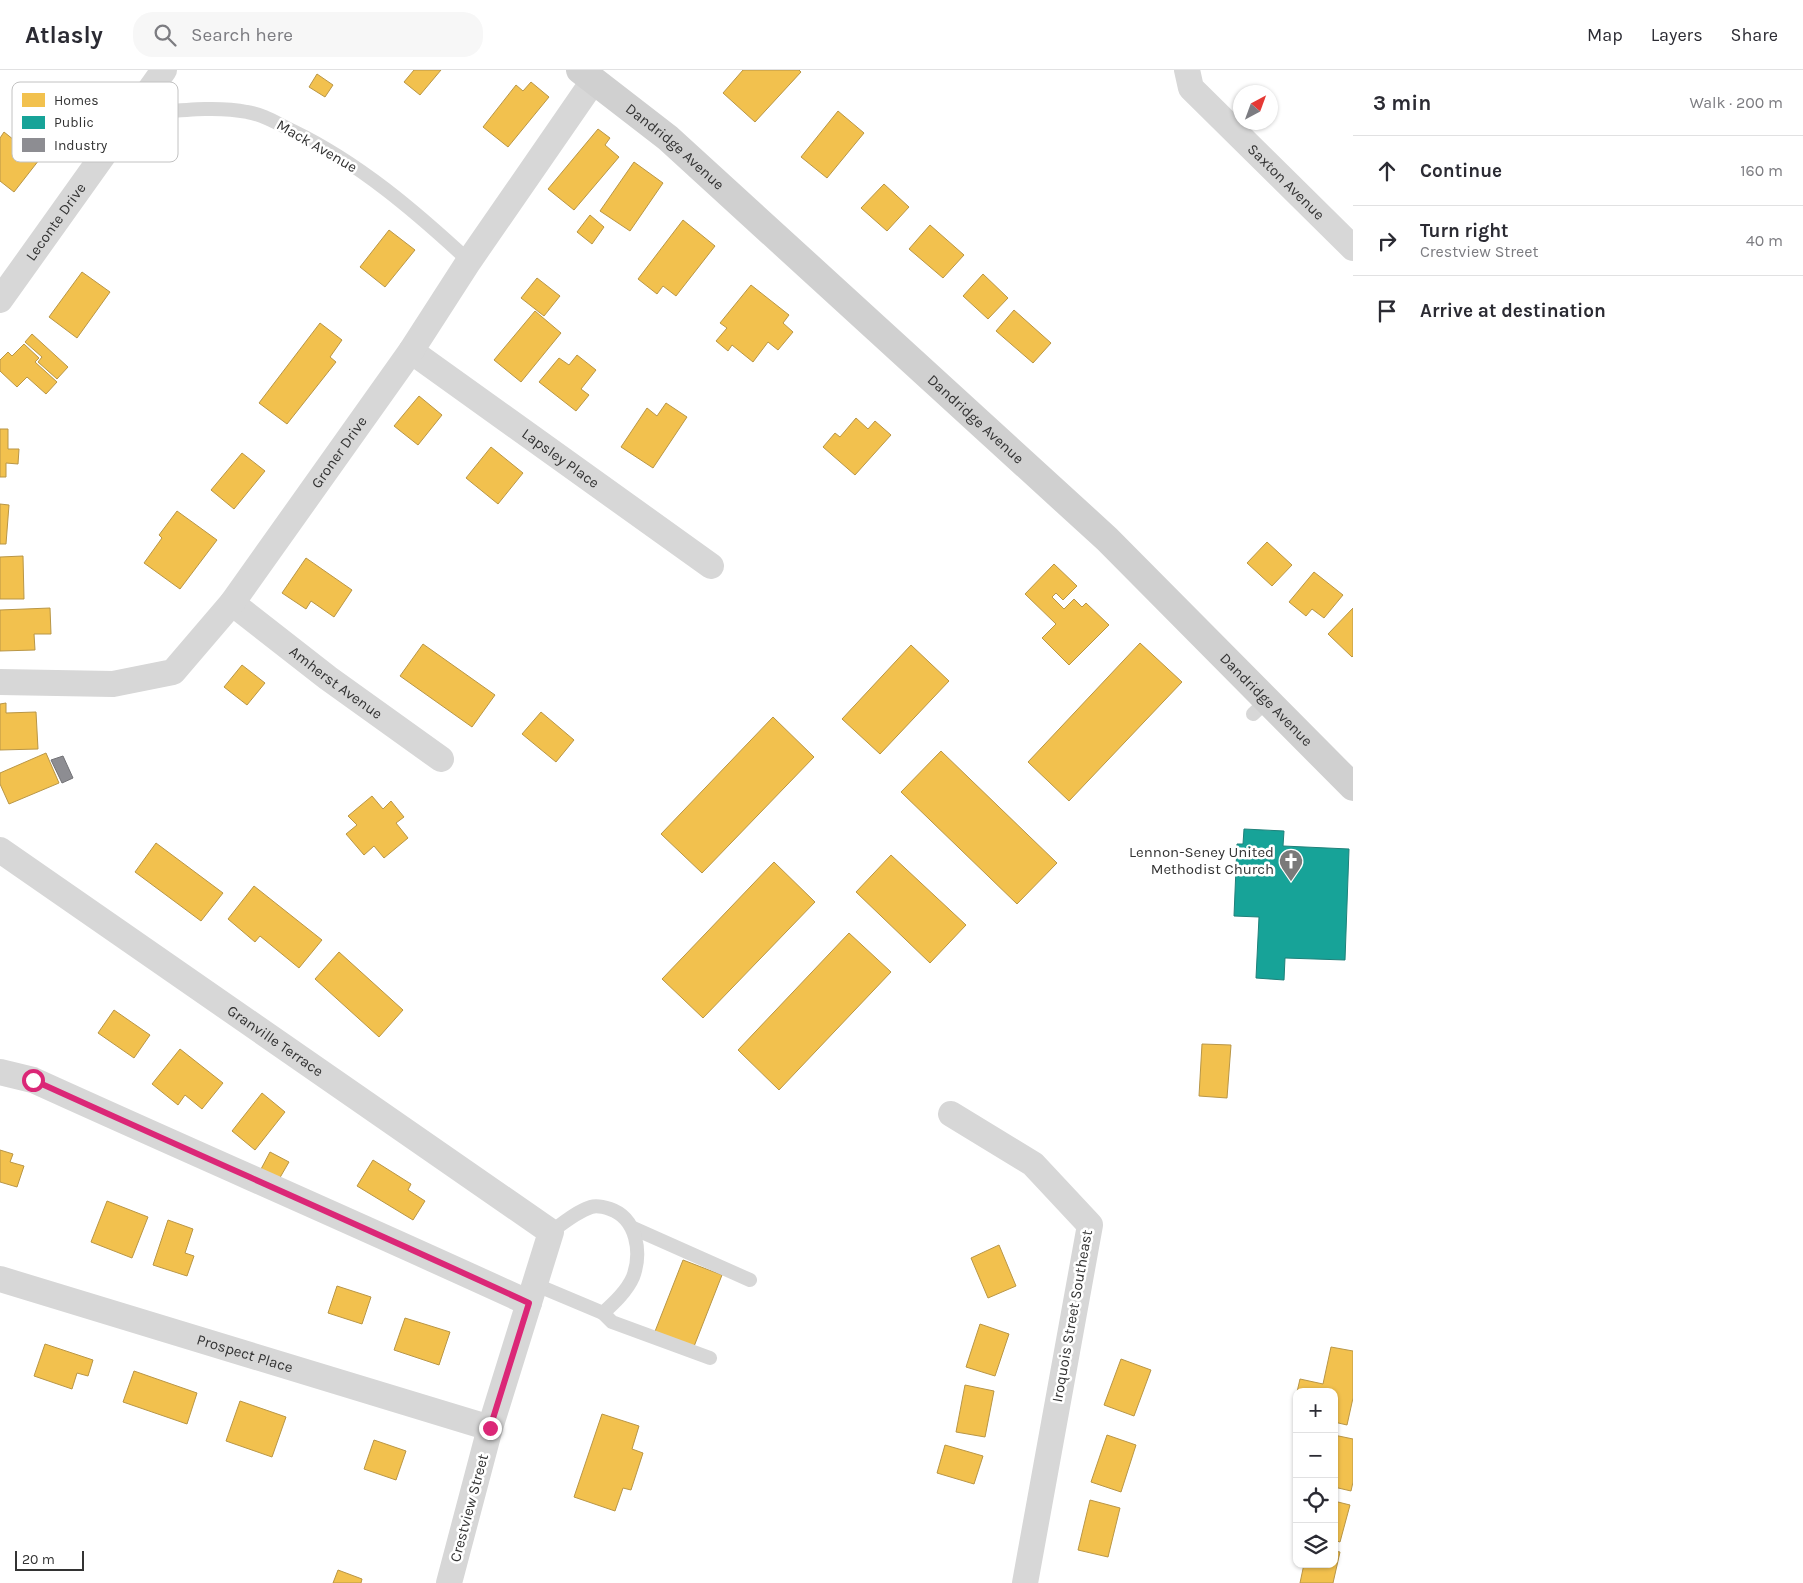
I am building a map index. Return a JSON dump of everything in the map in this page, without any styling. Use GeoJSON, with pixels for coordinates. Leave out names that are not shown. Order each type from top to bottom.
{"type":"FeatureCollection","features":[{"type":"Feature","properties":{"kind":"street","name":"Leconte Drive"},"geometry":{"type":"LineString","coordinates":[[156,82],[164,70]]}},
{"type":"Feature","properties":{"kind":"street","name":"Saxton Avenue"},"geometry":{"type":"LineString","coordinates":[[1187,70],[1191,88],[1353,248]]}},
{"type":"Feature","properties":{"kind":"street","name":"Groner Drive"},"geometry":{"type":"LineString","coordinates":[[0,682],[113,684],[172,672],[232,603],[411,352],[587,75]]}},
{"type":"Feature","properties":{"kind":"street","name":"Dandridge Avenue"},"geometry":{"type":"LineString","coordinates":[[587,75],[668,138],[1107,539],[1260,708],[1353,787]]}},
{"type":"Feature","properties":{"kind":"street","name":"Leconte Drive"},"geometry":{"type":"LineString","coordinates":[[0,300],[99,162]]}},
{"type":"Feature","properties":{"kind":"street","name":"Lapsley Place"},"geometry":{"type":"LineString","coordinates":[[411,352],[711,566]]}},
{"type":"Feature","properties":{"kind":"street","name":"Amherst Avenue"},"geometry":{"type":"LineString","coordinates":[[232,603],[328,678],[441,759]]}},
{"type":"Feature","properties":{"kind":"street","name":"Granville Terrace"},"geometry":{"type":"LineString","coordinates":[[0,850],[551,1232]]}},
{"type":"Feature","properties":{"kind":"street"},"geometry":{"type":"LineString","coordinates":[[0,1072],[33,1080],[381,1235],[532,1293]]}},
{"type":"Feature","properties":{"kind":"street","name":"Iroquois Street Southeast"},"geometry":{"type":"LineString","coordinates":[[951,1114],[1033,1164],[1090,1225],[1025,1583]]}},
{"type":"Feature","properties":{"kind":"street","name":"Crestview Street"},"geometry":{"type":"LineString","coordinates":[[449,1583],[490,1428],[551,1232]]}},
{"type":"Feature","properties":{"kind":"street","name":"Prospect Place"},"geometry":{"type":"LineString","coordinates":[[0,1279],[490,1428]]}},
{"type":"Feature","properties":{"kind":"lane","name":"Mack Avenue"},"geometry":{"type":"LineString","coordinates":[[178,112],[227,109],[249,112],[271,120],[339,156],[380,184],[423,219],[469,261]]}},
{"type":"Feature","properties":{"kind":"lane"},"geometry":{"type":"LineString","coordinates":[[551,1232],[577,1214],[591,1207],[603,1206],[619,1212],[633,1228],[750,1280]]}},
{"type":"Feature","properties":{"kind":"lane"},"geometry":{"type":"LineString","coordinates":[[603,1313],[621,1296],[633,1278],[638,1255],[633,1228]]}},
{"type":"Feature","properties":{"kind":"lane"},"geometry":{"type":"LineString","coordinates":[[532,1293],[603,1313],[612,1322],[710,1358]]}},
{"type":"Feature","properties":{"kind":"building: Homes"},"geometry":{"type":"Polygon","coordinates":[[[414,70],[441,70],[420,95],[404,82],[414,70]]]}},
{"type":"Feature","properties":{"kind":"building: Homes"},"geometry":{"type":"Polygon","coordinates":[[[743,70],[799,70],[801,72],[755,122],[723,93],[743,70]]]}},
{"type":"Feature","properties":{"kind":"building: Homes"},"geometry":{"type":"Polygon","coordinates":[[[317,74],[333,85],[325,97],[309,87],[317,74]]]}},
{"type":"Feature","properties":{"kind":"building: Homes"},"geometry":{"type":"Polygon","coordinates":[[[531,82],[549,97],[508,147],[483,127],[516,85],[523,91],[531,82]]]}},
{"type":"Feature","properties":{"kind":"building: Homes"},"geometry":{"type":"Polygon","coordinates":[[[838,111],[864,133],[827,178],[801,157],[838,111]]]}},
{"type":"Feature","properties":{"kind":"building: Homes"},"geometry":{"type":"Polygon","coordinates":[[[598,129],[610,138],[605,145],[619,157],[574,210],[548,189],[598,129]]]}},
{"type":"Feature","properties":{"kind":"building: Homes"},"geometry":{"type":"Polygon","coordinates":[[[4,132],[12,138],[12,162],[37,162],[14,192],[0,181],[0,138],[4,132]]]}},
{"type":"Feature","properties":{"kind":"building: Homes"},"geometry":{"type":"Polygon","coordinates":[[[634,162],[663,183],[630,231],[600,211],[634,162]]]}},
{"type":"Feature","properties":{"kind":"building: Homes"},"geometry":{"type":"Polygon","coordinates":[[[884,184],[909,207],[887,231],[861,208],[884,184]]]}},
{"type":"Feature","properties":{"kind":"building: Homes"},"geometry":{"type":"Polygon","coordinates":[[[590,215],[604,227],[592,244],[577,232],[590,215]]]}},
{"type":"Feature","properties":{"kind":"building: Homes"},"geometry":{"type":"Polygon","coordinates":[[[683,220],[715,246],[676,296],[663,286],[657,294],[638,279],[683,220]]]}},
{"type":"Feature","properties":{"kind":"building: Homes"},"geometry":{"type":"Polygon","coordinates":[[[930,225],[964,255],[943,278],[909,249],[930,225]]]}},
{"type":"Feature","properties":{"kind":"building: Homes"},"geometry":{"type":"Polygon","coordinates":[[[389,230],[415,250],[385,287],[360,267],[389,230]]]}},
{"type":"Feature","properties":{"kind":"building: Homes"},"geometry":{"type":"Polygon","coordinates":[[[82,272],[110,292],[77,338],[49,317],[82,272]]]}},
{"type":"Feature","properties":{"kind":"building: Homes"},"geometry":{"type":"Polygon","coordinates":[[[983,274],[1008,298],[988,319],[963,296],[983,274]]]}},
{"type":"Feature","properties":{"kind":"building: Homes"},"geometry":{"type":"Polygon","coordinates":[[[537,278],[560,296],[544,316],[521,298],[537,278]]]}},
{"type":"Feature","properties":{"kind":"building: Homes"},"geometry":{"type":"Polygon","coordinates":[[[751,285],[789,315],[783,323],[793,332],[778,350],[768,342],[753,362],[732,345],[728,351],[716,341],[727,328],[720,323],[751,285]]]}},
{"type":"Feature","properties":{"kind":"building: Homes"},"geometry":{"type":"Polygon","coordinates":[[[1014,310],[1051,343],[1033,363],[996,331],[1014,310]]]}},
{"type":"Feature","properties":{"kind":"building: Homes"},"geometry":{"type":"Polygon","coordinates":[[[535,311],[561,333],[521,382],[494,360],[535,311]]]}},
{"type":"Feature","properties":{"kind":"building: Homes"},"geometry":{"type":"Polygon","coordinates":[[[320,323],[342,340],[330,357],[336,362],[287,424],[259,403],[320,323]]]}},
{"type":"Feature","properties":{"kind":"building: Homes"},"geometry":{"type":"Polygon","coordinates":[[[32,334],[68,367],[57,379],[38,362],[42,357],[25,342],[32,334]]]}},
{"type":"Feature","properties":{"kind":"building: Homes"},"geometry":{"type":"Polygon","coordinates":[[[24,344],[39,358],[35,362],[57,382],[46,394],[27,377],[17,387],[0,371],[0,360],[8,352],[12,356],[24,344]]]}},
{"type":"Feature","properties":{"kind":"building: Homes"},"geometry":{"type":"Polygon","coordinates":[[[577,355],[596,370],[581,389],[589,395],[576,411],[539,382],[559,358],[569,365],[577,355]]]}},
{"type":"Feature","properties":{"kind":"building: Homes"},"geometry":{"type":"Polygon","coordinates":[[[419,396],[442,415],[418,445],[394,426],[419,396]]]}},
{"type":"Feature","properties":{"kind":"building: Homes"},"geometry":{"type":"Polygon","coordinates":[[[666,403],[687,417],[653,468],[621,447],[647,408],[657,416],[666,403]]]}},
{"type":"Feature","properties":{"kind":"building: Homes"},"geometry":{"type":"Polygon","coordinates":[[[856,418],[868,429],[875,421],[891,435],[855,475],[823,447],[835,433],[840,437],[856,418]]]}},
{"type":"Feature","properties":{"kind":"building: Homes"},"geometry":{"type":"Polygon","coordinates":[[[0,429],[8,429],[8,449],[19,449],[18,464],[6,463],[6,477],[0,477],[0,429]]]}},
{"type":"Feature","properties":{"kind":"building: Homes"},"geometry":{"type":"Polygon","coordinates":[[[491,447],[523,473],[498,504],[466,478],[491,447]]]}},
{"type":"Feature","properties":{"kind":"building: Homes"},"geometry":{"type":"Polygon","coordinates":[[[242,453],[265,471],[234,509],[211,490],[242,453]]]}},
{"type":"Feature","properties":{"kind":"building: Homes"},"geometry":{"type":"Polygon","coordinates":[[[0,504],[9,505],[6,544],[0,544],[0,504]]]}},
{"type":"Feature","properties":{"kind":"building: Homes"},"geometry":{"type":"Polygon","coordinates":[[[177,511],[217,540],[180,589],[144,563],[162,538],[159,535],[177,511]]]}},
{"type":"Feature","properties":{"kind":"building: Homes"},"geometry":{"type":"Polygon","coordinates":[[[1267,542],[1292,565],[1272,586],[1247,563],[1267,542]]]}},
{"type":"Feature","properties":{"kind":"building: Homes"},"geometry":{"type":"Polygon","coordinates":[[[23,556],[24,599],[0,599],[0,557],[23,556]]]}},
{"type":"Feature","properties":{"kind":"building: Homes"},"geometry":{"type":"Polygon","coordinates":[[[306,558],[352,590],[334,617],[311,601],[306,609],[282,593],[306,558]]]}},
{"type":"Feature","properties":{"kind":"building: Homes"},"geometry":{"type":"Polygon","coordinates":[[[1054,564],[1077,586],[1063,600],[1056,593],[1052,597],[1064,609],[1074,599],[1082,607],[1086,603],[1109,625],[1069,665],[1042,638],[1056,624],[1025,594],[1054,564]]]}},
{"type":"Feature","properties":{"kind":"building: Homes"},"geometry":{"type":"Polygon","coordinates":[[[1314,572],[1343,595],[1324,618],[1312,609],[1306,616],[1289,602],[1314,572]]]}},
{"type":"Feature","properties":{"kind":"building: Homes"},"geometry":{"type":"Polygon","coordinates":[[[50,608],[51,634],[34,634],[35,650],[0,651],[0,610],[50,608]]]}},
{"type":"Feature","properties":{"kind":"building: Homes"},"geometry":{"type":"Polygon","coordinates":[[[1353,608],[1353,656],[1352,657],[1328,634],[1353,608]]]}},
{"type":"Feature","properties":{"kind":"building: Homes"},"geometry":{"type":"Polygon","coordinates":[[[1140,643],[1182,682],[1069,801],[1028,762],[1140,643]]]}},
{"type":"Feature","properties":{"kind":"building: Homes"},"geometry":{"type":"Polygon","coordinates":[[[423,644],[495,695],[472,727],[400,676],[423,644]]]}},
{"type":"Feature","properties":{"kind":"building: Homes"},"geometry":{"type":"Polygon","coordinates":[[[911,645],[949,681],[880,754],[842,719],[911,645]]]}},
{"type":"Feature","properties":{"kind":"building: Homes"},"geometry":{"type":"Polygon","coordinates":[[[242,665],[265,683],[247,705],[224,687],[242,665]]]}},
{"type":"Feature","properties":{"kind":"building: Homes"},"geometry":{"type":"Polygon","coordinates":[[[6,703],[6,713],[36,712],[38,749],[0,750],[0,704],[6,703]]]}},
{"type":"Feature","properties":{"kind":"building: Homes"},"geometry":{"type":"Polygon","coordinates":[[[541,712],[574,740],[556,762],[522,734],[541,712]]]}},
{"type":"Feature","properties":{"kind":"building: Homes"},"geometry":{"type":"Polygon","coordinates":[[[773,717],[814,757],[702,873],[661,834],[773,717]]]}},
{"type":"Feature","properties":{"kind":"building: Homes"},"geometry":{"type":"Polygon","coordinates":[[[941,751],[1057,863],[1017,904],[901,792],[941,751]]]}},
{"type":"Feature","properties":{"kind":"building: Homes"},"geometry":{"type":"Polygon","coordinates":[[[46,753],[59,783],[9,804],[0,784],[0,773],[46,753]]]}},
{"type":"Feature","properties":{"kind":"building: Homes"},"geometry":{"type":"Polygon","coordinates":[[[372,796],[383,809],[391,801],[404,817],[396,823],[408,838],[384,858],[374,846],[364,855],[346,834],[357,825],[348,816],[372,796]]]}},
{"type":"Feature","properties":{"kind":"building: Homes"},"geometry":{"type":"Polygon","coordinates":[[[156,843],[223,893],[201,921],[135,872],[156,843]]]}},
{"type":"Feature","properties":{"kind":"building: Homes"},"geometry":{"type":"Polygon","coordinates":[[[891,855],[966,925],[930,963],[856,892],[891,855]]]}},
{"type":"Feature","properties":{"kind":"building: Homes"},"geometry":{"type":"Polygon","coordinates":[[[774,862],[815,902],[703,1018],[662,979],[774,862]]]}},
{"type":"Feature","properties":{"kind":"building: Homes"},"geometry":{"type":"Polygon","coordinates":[[[254,886],[322,940],[299,968],[260,936],[255,942],[228,919],[254,886]]]}},
{"type":"Feature","properties":{"kind":"building: Homes"},"geometry":{"type":"Polygon","coordinates":[[[849,933],[891,972],[779,1090],[738,1050],[849,933]]]}},
{"type":"Feature","properties":{"kind":"building: Homes"},"geometry":{"type":"Polygon","coordinates":[[[339,952],[403,1010],[379,1037],[315,979],[339,952]]]}},
{"type":"Feature","properties":{"kind":"building: Homes"},"geometry":{"type":"Polygon","coordinates":[[[114,1010],[150,1035],[134,1058],[98,1033],[114,1010]]]}},
{"type":"Feature","properties":{"kind":"building: Homes"},"geometry":{"type":"Polygon","coordinates":[[[1202,1044],[1231,1045],[1227,1098],[1199,1096],[1202,1044]]]}},
{"type":"Feature","properties":{"kind":"building: Homes"},"geometry":{"type":"Polygon","coordinates":[[[180,1049],[223,1083],[202,1109],[185,1095],[178,1105],[152,1084],[180,1049]]]}},
{"type":"Feature","properties":{"kind":"building: Homes"},"geometry":{"type":"Polygon","coordinates":[[[262,1093],[285,1112],[255,1150],[232,1131],[262,1093]]]}},
{"type":"Feature","properties":{"kind":"building: Homes"},"geometry":{"type":"Polygon","coordinates":[[[0,1150],[13,1154],[10,1162],[24,1166],[17,1187],[0,1182],[0,1150]]]}},
{"type":"Feature","properties":{"kind":"building: Homes"},"geometry":{"type":"Polygon","coordinates":[[[270,1152],[289,1162],[278,1181],[260,1171],[270,1152]]]}},
{"type":"Feature","properties":{"kind":"building: Homes"},"geometry":{"type":"Polygon","coordinates":[[[373,1160],[411,1184],[408,1190],[425,1201],[413,1220],[357,1186],[373,1160]]]}},
{"type":"Feature","properties":{"kind":"building: Homes"},"geometry":{"type":"Polygon","coordinates":[[[107,1201],[148,1217],[132,1258],[91,1242],[107,1201]]]}},
{"type":"Feature","properties":{"kind":"building: Homes"},"geometry":{"type":"Polygon","coordinates":[[[168,1220],[193,1229],[185,1253],[194,1256],[187,1276],[153,1265],[168,1220]]]}},
{"type":"Feature","properties":{"kind":"building: Homes"},"geometry":{"type":"Polygon","coordinates":[[[999,1245],[1016,1286],[988,1298],[971,1258],[999,1245]]]}},
{"type":"Feature","properties":{"kind":"building: Homes"},"geometry":{"type":"Polygon","coordinates":[[[683,1260],[722,1275],[693,1349],[654,1334],[683,1260]]]}},
{"type":"Feature","properties":{"kind":"building: Homes"},"geometry":{"type":"Polygon","coordinates":[[[337,1286],[371,1297],[362,1324],[328,1313],[337,1286]]]}},
{"type":"Feature","properties":{"kind":"building: Homes"},"geometry":{"type":"Polygon","coordinates":[[[405,1318],[450,1332],[439,1365],[394,1350],[405,1318]]]}},
{"type":"Feature","properties":{"kind":"building: Homes"},"geometry":{"type":"Polygon","coordinates":[[[980,1324],[1009,1334],[995,1376],[966,1367],[980,1324]]]}},
{"type":"Feature","properties":{"kind":"building: Homes"},"geometry":{"type":"Polygon","coordinates":[[[45,1344],[93,1360],[88,1376],[77,1373],[72,1389],[34,1376],[45,1344]]]}},
{"type":"Feature","properties":{"kind":"building: Homes"},"geometry":{"type":"Polygon","coordinates":[[[1331,1347],[1353,1351],[1353,1398],[1347,1425],[1338,1423],[1338,1388],[1298,1388],[1300,1379],[1323,1384],[1331,1347]]]}},
{"type":"Feature","properties":{"kind":"building: Homes"},"geometry":{"type":"Polygon","coordinates":[[[1121,1359],[1151,1370],[1134,1416],[1104,1405],[1121,1359]]]}},
{"type":"Feature","properties":{"kind":"building: Homes"},"geometry":{"type":"Polygon","coordinates":[[[134,1371],[197,1393],[187,1424],[123,1402],[134,1371]]]}},
{"type":"Feature","properties":{"kind":"building: Homes"},"geometry":{"type":"Polygon","coordinates":[[[965,1385],[994,1391],[985,1437],[956,1432],[965,1385]]]}},
{"type":"Feature","properties":{"kind":"building: Homes"},"geometry":{"type":"Polygon","coordinates":[[[240,1401],[286,1417],[272,1457],[226,1441],[240,1401]]]}},
{"type":"Feature","properties":{"kind":"building: Homes"},"geometry":{"type":"Polygon","coordinates":[[[602,1414],[639,1426],[632,1449],[643,1453],[631,1490],[623,1488],[615,1511],[574,1497],[602,1414]]]}},
{"type":"Feature","properties":{"kind":"building: Homes"},"geometry":{"type":"Polygon","coordinates":[[[1107,1435],[1136,1445],[1121,1492],[1091,1482],[1107,1435]]]}},
{"type":"Feature","properties":{"kind":"building: Homes"},"geometry":{"type":"Polygon","coordinates":[[[1338,1436],[1353,1439],[1353,1482],[1351,1491],[1338,1488],[1338,1436]]]}},
{"type":"Feature","properties":{"kind":"building: Homes"},"geometry":{"type":"Polygon","coordinates":[[[374,1440],[406,1451],[396,1480],[364,1469],[374,1440]]]}},
{"type":"Feature","properties":{"kind":"building: Homes"},"geometry":{"type":"Polygon","coordinates":[[[945,1445],[983,1456],[974,1484],[937,1473],[945,1445]]]}},
{"type":"Feature","properties":{"kind":"building: Homes"},"geometry":{"type":"Polygon","coordinates":[[[1090,1500],[1120,1508],[1108,1557],[1078,1550],[1090,1500]]]}},
{"type":"Feature","properties":{"kind":"building: Homes"},"geometry":{"type":"Polygon","coordinates":[[[1338,1502],[1350,1505],[1340,1542],[1338,1541],[1338,1502]]]}},
{"type":"Feature","properties":{"kind":"building: Homes"},"geometry":{"type":"Polygon","coordinates":[[[1303,1568],[1336,1568],[1333,1583],[1300,1583],[1303,1568]]]}},
{"type":"Feature","properties":{"kind":"building: Homes"},"geometry":{"type":"Polygon","coordinates":[[[338,1570],[362,1579],[361,1583],[333,1583],[338,1570]]]}},
{"type":"Feature","properties":{"kind":"building: Public","name":"Lennon-Seney United Methodist Church"},"geometry":{"type":"Polygon","coordinates":[[[1244,829],[1284,831],[1283,846],[1349,849],[1345,960],[1285,958],[1284,980],[1256,978],[1259,917],[1234,916],[1237,844],[1243,844],[1244,829]]]}},
{"type":"Feature","properties":{"kind":"building: Industry"},"geometry":{"type":"Polygon","coordinates":[[[63,756],[73,778],[62,783],[51,760],[63,756]]]}},
{"type":"Feature","properties":{"kind":"place","name":"Lennon-Seney United Methodist Church"},"geometry":{"type":"Point","coordinates":[1291,882]}},
{"type":"Feature","properties":{"kind":"route"},"geometry":{"type":"LineString","coordinates":[[33,1080],[529,1303],[490,1428]]}}]}
